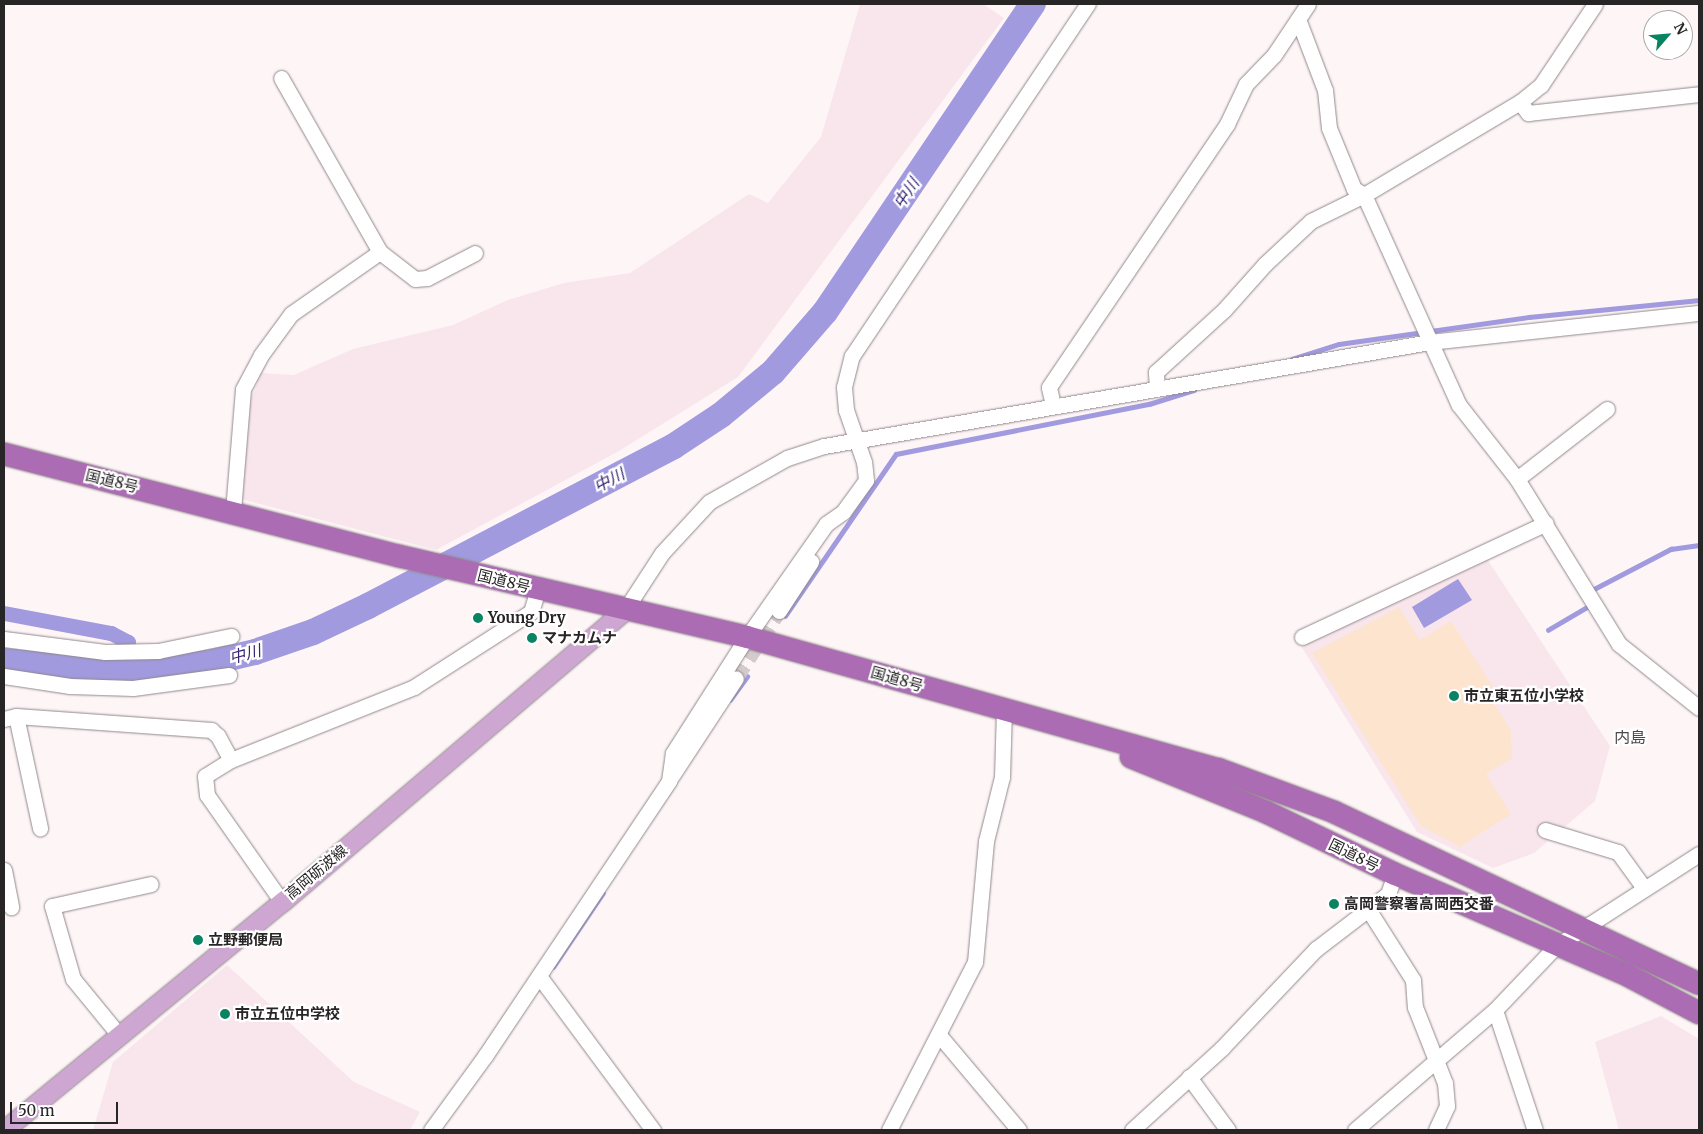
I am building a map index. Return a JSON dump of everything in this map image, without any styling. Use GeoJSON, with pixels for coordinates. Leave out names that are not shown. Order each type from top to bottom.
{"type":"FeatureCollection","features":[{"type":"Feature","properties":{"kind":"highway","name":"国道8号"},"geometry":{"type":"LineString","coordinates":[[4,454],[233,511],[399,556],[747,637],[1218,769],[1334,812],[1699,984]]}},
{"type":"Feature","properties":{"kind":"highway","name":"国道8号"},"geometry":{"type":"LineString","coordinates":[[1004,708],[1266,812],[1395,874],[1556,946],[1627,975],[1699,1013]]}},
{"type":"Feature","properties":{"kind":"main road","name":"高岡砺波線"},"geometry":{"type":"LineString","coordinates":[[4,1130],[282,902],[625,610]]}},
{"type":"Feature","properties":{"kind":"street"},"geometry":{"type":"LineString","coordinates":[[779,611],[866,480],[845,402],[844,387],[852,356],[1088,4]]}},
{"type":"Feature","properties":{"kind":"street"},"geometry":{"type":"LineString","coordinates":[[1052,405],[1049,387],[1227,124],[1246,84],[1274,55],[1308,4]]}},
{"type":"Feature","properties":{"kind":"street"},"geometry":{"type":"LineString","coordinates":[[1157,388],[1156,372],[1224,310],[1265,264],[1311,221],[1364,195],[1520,102],[1540,85],[1595,4]]}},
{"type":"Feature","properties":{"kind":"street"},"geometry":{"type":"LineString","coordinates":[[1298,20],[1325,90],[1329,128],[1354,189],[1364,195],[1460,406],[1517,479],[1546,523],[1619,644],[1699,708]]}},
{"type":"Feature","properties":{"kind":"street"},"geometry":{"type":"LineString","coordinates":[[281,78],[380,252],[415,279],[426,278],[475,253]]}},
{"type":"Feature","properties":{"kind":"street"},"geometry":{"type":"LineString","coordinates":[[1520,102],[1528,113],[1699,94]]}},
{"type":"Feature","properties":{"kind":"street"},"geometry":{"type":"LineString","coordinates":[[233,511],[243,389],[261,355],[292,314],[380,252]]}},
{"type":"Feature","properties":{"kind":"street"},"geometry":{"type":"LineString","coordinates":[[625,610],[662,553],[710,502],[787,458],[856,439],[1430,342],[1699,314]]}},
{"type":"Feature","properties":{"kind":"street"},"geometry":{"type":"LineString","coordinates":[[1517,479],[1607,409]]}},
{"type":"Feature","properties":{"kind":"street"},"geometry":{"type":"LineString","coordinates":[[669,781],[673,753],[747,637],[826,524],[843,512]]}},
{"type":"Feature","properties":{"kind":"street"},"geometry":{"type":"LineString","coordinates":[[1302,637],[1546,523]]}},
{"type":"Feature","properties":{"kind":"street"},"geometry":{"type":"LineString","coordinates":[[282,902],[207,795],[205,776],[231,760],[414,687],[531,612],[538,589]]}},
{"type":"Feature","properties":{"kind":"street"},"geometry":{"type":"LineString","coordinates":[[4,640],[105,652],[158,651],[231,636]]}},
{"type":"Feature","properties":{"kind":"street"},"geometry":{"type":"LineString","coordinates":[[4,676],[70,686],[133,688],[230,675]]}},
{"type":"Feature","properties":{"kind":"street"},"geometry":{"type":"LineString","coordinates":[[431,1130],[539,976],[736,678]]}},
{"type":"Feature","properties":{"kind":"street"},"geometry":{"type":"LineString","coordinates":[[889,1130],[975,962],[986,841],[1002,777],[1004,708]]}},
{"type":"Feature","properties":{"kind":"street"},"geometry":{"type":"LineString","coordinates":[[40,828],[10,718],[211,730],[218,736],[231,760]]}},
{"type":"Feature","properties":{"kind":"street"},"geometry":{"type":"LineString","coordinates":[[1546,830],[1618,852],[1644,888]]}},
{"type":"Feature","properties":{"kind":"street"},"geometry":{"type":"LineString","coordinates":[[1355,1130],[1495,1010],[1556,946],[1699,854]]}},
{"type":"Feature","properties":{"kind":"street"},"geometry":{"type":"LineString","coordinates":[[4,870],[11,907]]}},
{"type":"Feature","properties":{"kind":"street"},"geometry":{"type":"LineString","coordinates":[[1132,1130],[1222,1048],[1316,949],[1388,894],[1395,874]]}},
{"type":"Feature","properties":{"kind":"street"},"geometry":{"type":"LineString","coordinates":[[119,1035],[73,979],[52,906],[151,884]]}},
{"type":"Feature","properties":{"kind":"street"},"geometry":{"type":"LineString","coordinates":[[1368,909],[1413,980],[1415,1007],[1445,1083],[1447,1106],[1436,1130]]}},
{"type":"Feature","properties":{"kind":"street"},"geometry":{"type":"LineString","coordinates":[[539,976],[653,1130]]}},
{"type":"Feature","properties":{"kind":"street"},"geometry":{"type":"LineString","coordinates":[[1495,1010],[1535,1130]]}},
{"type":"Feature","properties":{"kind":"street"},"geometry":{"type":"LineString","coordinates":[[939,1035],[1019,1130]]}},
{"type":"Feature","properties":{"kind":"street"},"geometry":{"type":"LineString","coordinates":[[1189,1077],[1228,1130]]}},
{"type":"Feature","properties":{"kind":"shaded area"},"geometry":{"type":"Polygon","coordinates":[[[860,4],[983,4],[1004,18],[738,377],[619,451],[436,550],[237,498],[244,418],[261,373],[294,375],[353,349],[453,325],[508,300],[564,283],[630,273],[749,194],[768,203],[821,137],[860,4]]]}},
{"type":"Feature","properties":{"kind":"shaded area","name":"市立東五位小学校"},"geometry":{"type":"Polygon","coordinates":[[[1487,559],[1610,746],[1595,801],[1534,853],[1493,868],[1417,832],[1301,646],[1487,559]]]}},
{"type":"Feature","properties":{"kind":"shaded area"},"geometry":{"type":"Polygon","coordinates":[[[1458,579],[1472,600],[1424,628],[1412,607],[1458,579]]]}},
{"type":"Feature","properties":{"kind":"shaded area"},"geometry":{"type":"Polygon","coordinates":[[[1399,607],[1420,640],[1451,621],[1493,687],[1491,698],[1511,731],[1512,758],[1486,774],[1511,814],[1460,847],[1421,826],[1312,653],[1399,607]]]}},
{"type":"Feature","properties":{"kind":"shaded area","name":"市立五位中学校"},"geometry":{"type":"Polygon","coordinates":[[[227,965],[354,1082],[420,1112],[410,1130],[93,1130],[113,1062],[227,965]]]}},
{"type":"Feature","properties":{"kind":"shaded area"},"geometry":{"type":"Polygon","coordinates":[[[1661,1016],[1699,1039],[1699,1130],[1619,1130],[1595,1042],[1661,1016]]]}},
{"type":"Feature","properties":{"kind":"waterway","name":"中川"},"geometry":{"type":"LineString","coordinates":[[4,661],[130,673],[208,663],[255,652],[313,632],[368,606],[674,446],[721,415],[773,372],[825,312],[1033,4]]}},
{"type":"Feature","properties":{"kind":"waterway"},"geometry":{"type":"LineString","coordinates":[[1292,359],[1339,344],[1529,317],[1699,300]]}},
{"type":"Feature","properties":{"kind":"waterway"},"geometry":{"type":"LineString","coordinates":[[785,616],[896,454],[1149,404],[1194,390]]}},
{"type":"Feature","properties":{"kind":"waterway"},"geometry":{"type":"LineString","coordinates":[[1594,589],[1671,549],[1699,545]]}},
{"type":"Feature","properties":{"kind":"waterway"},"geometry":{"type":"LineString","coordinates":[[1548,630],[1587,607]]}},
{"type":"Feature","properties":{"kind":"waterway"},"geometry":{"type":"LineString","coordinates":[[4,613],[111,633],[128,642],[128,647]]}},
{"type":"Feature","properties":{"kind":"waterway"},"geometry":{"type":"LineString","coordinates":[[129,660],[130,673]]}},
{"type":"Feature","properties":{"kind":"waterway"},"geometry":{"type":"LineString","coordinates":[[730,700],[747,677]]}},
{"type":"Feature","properties":{"kind":"waterway"},"geometry":{"type":"LineString","coordinates":[[553,967],[603,893]]}},
{"type":"Feature","properties":{"kind":"tunnel"},"geometry":{"type":"LineString","coordinates":[[736,678],[779,611]]}},
{"type":"Feature","properties":{"kind":"place","name":"Young Dry"},"geometry":{"type":"Point","coordinates":[478,618]}},
{"type":"Feature","properties":{"kind":"place","name":"マナカムナ"},"geometry":{"type":"Point","coordinates":[532,638]}},
{"type":"Feature","properties":{"kind":"place","name":"市立東五位小学校"},"geometry":{"type":"Point","coordinates":[1454,696]}},
{"type":"Feature","properties":{"kind":"place","name":"高岡警察署高岡西交番"},"geometry":{"type":"Point","coordinates":[1334,904]}},
{"type":"Feature","properties":{"kind":"place","name":"立野郵便局"},"geometry":{"type":"Point","coordinates":[198,940]}},
{"type":"Feature","properties":{"kind":"place","name":"市立五位中学校"},"geometry":{"type":"Point","coordinates":[225,1014]}},
{"type":"Feature","properties":{"kind":"district","name":"内島"},"geometry":{"type":"Point","coordinates":[1630,737]}}]}
